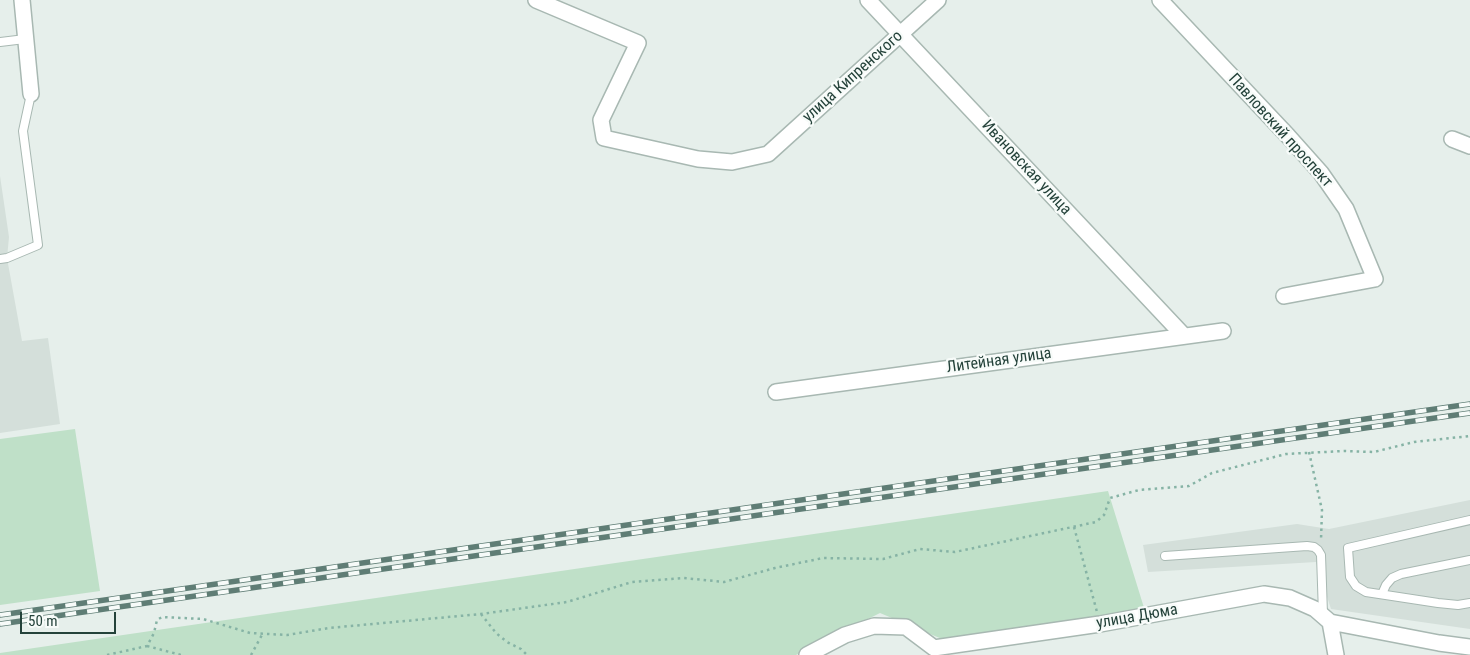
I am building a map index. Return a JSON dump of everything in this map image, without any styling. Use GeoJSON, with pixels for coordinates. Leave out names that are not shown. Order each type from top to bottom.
{"type":"FeatureCollection","features":[{"type":"Feature","properties":{"kind":"street"},"geometry":{"type":"LineString","coordinates":[[22,0],[31,94]]}},
{"type":"Feature","properties":{"kind":"street","name":"улица Кипренского"},"geometry":{"type":"LineString","coordinates":[[536,0],[638,43],[601,120],[604,138],[698,158],[732,162],[768,154],[938,0]]}},
{"type":"Feature","properties":{"kind":"street","name":"Ивановская улица"},"geometry":{"type":"LineString","coordinates":[[868,0],[1184,336]]}},
{"type":"Feature","properties":{"kind":"street","name":"Павловский проспект"},"geometry":{"type":"LineString","coordinates":[[1160,0],[1321,173],[1346,209],[1375,280],[1284,296]]}},
{"type":"Feature","properties":{"kind":"street"},"geometry":{"type":"LineString","coordinates":[[1452,139],[1470,146]]}},
{"type":"Feature","properties":{"kind":"street","name":"Литейная улица"},"geometry":{"type":"LineString","coordinates":[[776,392],[1223,331]]}},
{"type":"Feature","properties":{"kind":"street","name":"улица Дюма"},"geometry":{"type":"LineString","coordinates":[[807,655],[845,635],[874,626],[906,627],[935,652],[1264,594],[1290,598],[1315,609],[1326,618],[1439,643],[1470,647]]}},
{"type":"Feature","properties":{"kind":"street"},"geometry":{"type":"LineString","coordinates":[[1326,618],[1336,655]]}},
{"type":"Feature","properties":{"kind":"lane"},"geometry":{"type":"LineString","coordinates":[[0,42],[25,39]]}},
{"type":"Feature","properties":{"kind":"lane"},"geometry":{"type":"LineString","coordinates":[[0,259],[38,245],[23,131],[31,94]]}},
{"type":"Feature","properties":{"kind":"lane"},"geometry":{"type":"LineString","coordinates":[[1470,520],[1348,548],[1350,577],[1356,586],[1366,592],[1438,603],[1458,605],[1470,603]]}},
{"type":"Feature","properties":{"kind":"lane"},"geometry":{"type":"LineString","coordinates":[[1165,556],[1307,546],[1318,550],[1321,555],[1326,618]]}},
{"type":"Feature","properties":{"kind":"lane"},"geometry":{"type":"LineString","coordinates":[[1382,594],[1392,578],[1401,574],[1470,560]]}},
{"type":"Feature","properties":{"kind":"path"},"geometry":{"type":"LineString","coordinates":[[147,646],[154,633],[156,620],[162,617],[204,619],[250,632],[287,635],[329,628],[481,614],[567,602],[632,582],[684,578],[724,582],[775,568],[823,558],[883,560],[920,549],[955,552],[1096,522],[1104,515],[1110,498],[1138,490],[1189,486],[1212,473],[1286,454],[1344,451],[1374,452],[1414,442],[1470,436]]}},
{"type":"Feature","properties":{"kind":"path"},"geometry":{"type":"LineString","coordinates":[[1309,452],[1322,510],[1321,555]]}},
{"type":"Feature","properties":{"kind":"path"},"geometry":{"type":"LineString","coordinates":[[1074,527],[1100,624]]}},
{"type":"Feature","properties":{"kind":"path"},"geometry":{"type":"LineString","coordinates":[[481,614],[506,642],[521,649],[527,655]]}},
{"type":"Feature","properties":{"kind":"path"},"geometry":{"type":"LineString","coordinates":[[251,655],[264,633]]}},
{"type":"Feature","properties":{"kind":"path"},"geometry":{"type":"LineString","coordinates":[[107,655],[147,646],[181,655]]}},
{"type":"Feature","properties":{"kind":"shaded area"},"geometry":{"type":"Polygon","coordinates":[[[0,176],[9,237],[7,258],[22,341],[48,338],[60,424],[0,433],[0,176]]]}},
{"type":"Feature","properties":{"kind":"shaded area"},"geometry":{"type":"Polygon","coordinates":[[[1470,500],[1470,629],[1331,609],[1316,562],[1148,572],[1143,545],[1297,524],[1329,529],[1470,500]]]}},
{"type":"Feature","properties":{"kind":"green space"},"geometry":{"type":"Polygon","coordinates":[[[75,429],[100,591],[0,605],[0,439],[75,429]]]}},
{"type":"Feature","properties":{"kind":"green space"},"geometry":{"type":"Polygon","coordinates":[[[1108,491],[1145,611],[942,639],[880,613],[796,655],[0,655],[0,653],[1108,491]]]}},
{"type":"Feature","properties":{"kind":"railway"},"geometry":{"type":"LineString","coordinates":[[0,615],[1470,404]]}},
{"type":"Feature","properties":{"kind":"railway"},"geometry":{"type":"LineString","coordinates":[[0,624],[1470,413]]}}]}
